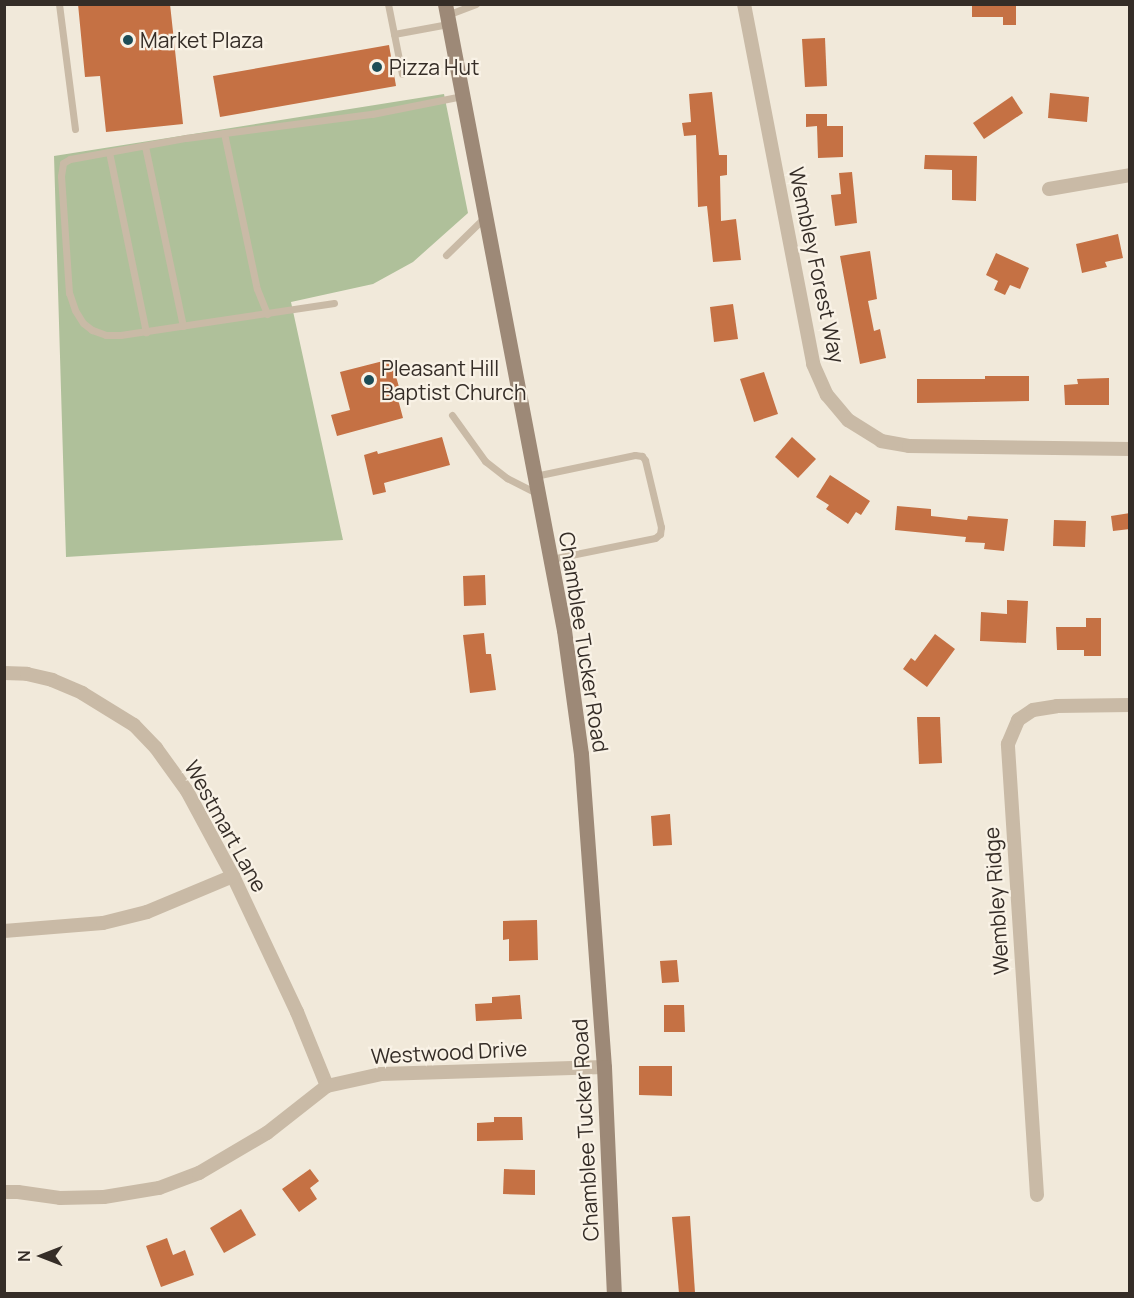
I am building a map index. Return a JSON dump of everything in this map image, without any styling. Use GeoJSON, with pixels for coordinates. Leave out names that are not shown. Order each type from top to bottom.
{"type":"FeatureCollection","features":[{"type":"Feature","properties":{"kind":"main road","name":"Chamblee Tucker Road"},"geometry":{"type":"LineString","coordinates":[[447,15],[564,630],[581,754],[604,1067],[614,1293]]}},
{"type":"Feature","properties":{"kind":"street","name":"Wembley Forest Way"},"geometry":{"type":"LineString","coordinates":[[744,4],[813,364],[827,395],[848,420],[881,441],[909,446],[1130,449]]}},
{"type":"Feature","properties":{"kind":"street"},"geometry":{"type":"LineString","coordinates":[[1049,189],[1130,175]]}},
{"type":"Feature","properties":{"kind":"street","name":"Westmart Lane"},"geometry":{"type":"LineString","coordinates":[[4,673],[27,674],[52,680],[82,693],[134,725],[156,748],[188,791],[233,876],[297,1012],[327,1086]]}},
{"type":"Feature","properties":{"kind":"street","name":"Wembley Ridge"},"geometry":{"type":"LineString","coordinates":[[1037,1195],[1008,744],[1018,720],[1033,710],[1057,705],[1130,705]]}},
{"type":"Feature","properties":{"kind":"street"},"geometry":{"type":"LineString","coordinates":[[4,931],[103,923],[147,912],[233,876]]}},
{"type":"Feature","properties":{"kind":"street","name":"Westwood Drive"},"geometry":{"type":"LineString","coordinates":[[4,1192],[60,1198],[104,1197],[159,1188],[199,1173],[267,1133],[327,1086],[381,1074],[604,1067]]}},
{"type":"Feature","properties":{"kind":"lane"},"geometry":{"type":"LineString","coordinates":[[59,4],[75,129]]}},
{"type":"Feature","properties":{"kind":"lane"},"geometry":{"type":"LineString","coordinates":[[388,4],[402,74]]}},
{"type":"Feature","properties":{"kind":"lane"},"geometry":{"type":"LineString","coordinates":[[394,34],[476,4]]}},
{"type":"Feature","properties":{"kind":"lane"},"geometry":{"type":"LineString","coordinates":[[334,303],[146,332],[106,335],[92,330],[83,323],[69,293],[61,176],[63,164],[70,159],[109,152],[224,133],[372,114],[462,96]]}},
{"type":"Feature","properties":{"kind":"lane"},"geometry":{"type":"LineString","coordinates":[[224,133],[258,289],[267,314]]}},
{"type":"Feature","properties":{"kind":"lane"},"geometry":{"type":"LineString","coordinates":[[145,146],[183,326]]}},
{"type":"Feature","properties":{"kind":"lane"},"geometry":{"type":"LineString","coordinates":[[109,152],[146,332]]}},
{"type":"Feature","properties":{"kind":"lane"},"geometry":{"type":"LineString","coordinates":[[446,255],[485,217]]}},
{"type":"Feature","properties":{"kind":"lane"},"geometry":{"type":"LineString","coordinates":[[452,415],[485,461],[507,478],[538,493]]}},
{"type":"Feature","properties":{"kind":"lane"},"geometry":{"type":"LineString","coordinates":[[535,476],[635,455],[642,456],[645,460],[661,527],[660,534],[655,538],[550,559]]}},
{"type":"Feature","properties":{"kind":"green space"},"geometry":{"type":"Polygon","coordinates":[[[444,94],[468,213],[413,262],[373,284],[291,302],[343,540],[66,557],[54,156],[444,94]]]}},
{"type":"Feature","properties":{"kind":"building","name":"Market Plaza"},"geometry":{"type":"Polygon","coordinates":[[[78,4],[170,4],[183,124],[106,132],[100,76],[85,77],[78,4]]]}},
{"type":"Feature","properties":{"kind":"building"},"geometry":{"type":"Polygon","coordinates":[[[972,4],[1016,4],[1016,25],[1003,25],[1003,17],[972,17],[972,4]]]}},
{"type":"Feature","properties":{"kind":"building"},"geometry":{"type":"Polygon","coordinates":[[[825,38],[827,86],[805,87],[802,39],[825,38]]]}},
{"type":"Feature","properties":{"kind":"building"},"geometry":{"type":"Polygon","coordinates":[[[389,45],[396,86],[220,117],[213,76],[389,45]]]}},
{"type":"Feature","properties":{"kind":"building"},"geometry":{"type":"Polygon","coordinates":[[[712,92],[719,155],[727,155],[727,175],[720,176],[721,221],[736,219],[741,260],[713,262],[707,206],[698,207],[696,135],[684,136],[682,123],[691,122],[689,94],[712,92]]]}},
{"type":"Feature","properties":{"kind":"building"},"geometry":{"type":"Polygon","coordinates":[[[1050,93],[1089,97],[1087,122],[1048,118],[1050,93]]]}},
{"type":"Feature","properties":{"kind":"building"},"geometry":{"type":"Polygon","coordinates":[[[1012,96],[1023,113],[984,139],[973,123],[1012,96]]]}},
{"type":"Feature","properties":{"kind":"building"},"geometry":{"type":"Polygon","coordinates":[[[806,114],[827,114],[827,126],[843,126],[843,157],[818,158],[817,126],[806,127],[806,114]]]}},
{"type":"Feature","properties":{"kind":"building"},"geometry":{"type":"Polygon","coordinates":[[[925,155],[977,156],[976,201],[952,200],[952,170],[924,169],[925,155]]]}},
{"type":"Feature","properties":{"kind":"building"},"geometry":{"type":"Polygon","coordinates":[[[852,172],[857,223],[835,226],[831,195],[841,194],[839,173],[852,172]]]}},
{"type":"Feature","properties":{"kind":"building"},"geometry":{"type":"Polygon","coordinates":[[[1118,234],[1123,258],[1105,262],[1107,267],[1082,273],[1076,244],[1118,234]]]}},
{"type":"Feature","properties":{"kind":"building"},"geometry":{"type":"Polygon","coordinates":[[[870,251],[877,299],[868,301],[874,331],[880,329],[886,358],[860,364],[840,256],[870,251]]]}},
{"type":"Feature","properties":{"kind":"building"},"geometry":{"type":"Polygon","coordinates":[[[996,253],[1029,268],[1020,289],[1010,285],[1005,295],[994,290],[998,281],[986,275],[996,253]]]}},
{"type":"Feature","properties":{"kind":"building"},"geometry":{"type":"Polygon","coordinates":[[[733,304],[738,339],[714,342],[710,307],[733,304]]]}},
{"type":"Feature","properties":{"kind":"building"},"geometry":{"type":"Polygon","coordinates":[[[391,359],[399,387],[395,388],[403,418],[337,436],[331,415],[350,410],[340,372],[391,359]]]}},
{"type":"Feature","properties":{"kind":"building"},"geometry":{"type":"Polygon","coordinates":[[[764,372],[778,414],[754,422],[740,379],[764,372]]]}},
{"type":"Feature","properties":{"kind":"building"},"geometry":{"type":"Polygon","coordinates":[[[985,376],[1029,376],[1029,401],[917,403],[917,379],[985,379],[985,376]]]}},
{"type":"Feature","properties":{"kind":"building"},"geometry":{"type":"Polygon","coordinates":[[[1109,378],[1109,405],[1065,405],[1064,385],[1078,384],[1077,379],[1109,378]]]}},
{"type":"Feature","properties":{"kind":"building"},"geometry":{"type":"Polygon","coordinates":[[[442,437],[450,465],[384,483],[386,492],[373,495],[364,455],[377,451],[378,454],[442,437]]]}},
{"type":"Feature","properties":{"kind":"building"},"geometry":{"type":"Polygon","coordinates":[[[792,437],[816,459],[798,478],[775,457],[792,437]]]}},
{"type":"Feature","properties":{"kind":"building"},"geometry":{"type":"Polygon","coordinates":[[[830,475],[870,501],[861,515],[856,512],[848,524],[826,509],[829,505],[816,497],[830,475]]]}},
{"type":"Feature","properties":{"kind":"building"},"geometry":{"type":"Polygon","coordinates":[[[897,506],[931,509],[931,516],[967,520],[968,516],[1008,519],[1004,551],[984,549],[985,543],[965,542],[966,537],[895,530],[897,506]]]}},
{"type":"Feature","properties":{"kind":"building"},"geometry":{"type":"Polygon","coordinates":[[[1130,513],[1130,529],[1113,531],[1111,516],[1130,513]]]}},
{"type":"Feature","properties":{"kind":"building"},"geometry":{"type":"Polygon","coordinates":[[[1054,520],[1086,521],[1085,547],[1053,546],[1054,520]]]}},
{"type":"Feature","properties":{"kind":"building"},"geometry":{"type":"Polygon","coordinates":[[[485,575],[486,605],[464,606],[463,576],[485,575]]]}},
{"type":"Feature","properties":{"kind":"building"},"geometry":{"type":"Polygon","coordinates":[[[1007,600],[1028,601],[1026,643],[980,641],[981,612],[1007,614],[1007,600]]]}},
{"type":"Feature","properties":{"kind":"building"},"geometry":{"type":"Polygon","coordinates":[[[1086,618],[1101,618],[1101,656],[1084,656],[1084,650],[1057,650],[1056,627],[1086,627],[1086,618]]]}},
{"type":"Feature","properties":{"kind":"building"},"geometry":{"type":"Polygon","coordinates":[[[484,633],[486,654],[491,654],[496,690],[470,693],[463,635],[484,633]]]}},
{"type":"Feature","properties":{"kind":"building"},"geometry":{"type":"Polygon","coordinates":[[[935,634],[955,649],[927,687],[903,669],[911,658],[915,661],[935,634]]]}},
{"type":"Feature","properties":{"kind":"building"},"geometry":{"type":"Polygon","coordinates":[[[917,717],[940,717],[942,763],[919,764],[917,717]]]}},
{"type":"Feature","properties":{"kind":"building"},"geometry":{"type":"Polygon","coordinates":[[[670,814],[672,845],[653,846],[651,816],[670,814]]]}},
{"type":"Feature","properties":{"kind":"building"},"geometry":{"type":"Polygon","coordinates":[[[537,920],[538,960],[509,961],[509,939],[503,940],[503,921],[537,920]]]}},
{"type":"Feature","properties":{"kind":"building"},"geometry":{"type":"Polygon","coordinates":[[[677,960],[679,982],[662,983],[660,961],[677,960]]]}},
{"type":"Feature","properties":{"kind":"building"},"geometry":{"type":"Polygon","coordinates":[[[520,995],[522,1019],[476,1021],[475,1004],[492,1003],[492,997],[520,995]]]}},
{"type":"Feature","properties":{"kind":"building"},"geometry":{"type":"Polygon","coordinates":[[[664,1005],[684,1005],[685,1032],[664,1032],[664,1005]]]}},
{"type":"Feature","properties":{"kind":"building"},"geometry":{"type":"Polygon","coordinates":[[[639,1066],[672,1066],[672,1096],[639,1095],[639,1066]]]}},
{"type":"Feature","properties":{"kind":"building"},"geometry":{"type":"Polygon","coordinates":[[[494,1117],[522,1117],[523,1140],[477,1141],[477,1123],[494,1122],[494,1117]]]}},
{"type":"Feature","properties":{"kind":"building"},"geometry":{"type":"Polygon","coordinates":[[[310,1169],[319,1181],[310,1188],[317,1199],[299,1212],[282,1189],[310,1169]]]}},
{"type":"Feature","properties":{"kind":"building"},"geometry":{"type":"Polygon","coordinates":[[[504,1169],[535,1170],[535,1195],[503,1194],[504,1169]]]}},
{"type":"Feature","properties":{"kind":"building"},"geometry":{"type":"Polygon","coordinates":[[[241,1209],[256,1235],[224,1253],[210,1228],[241,1209]]]}},
{"type":"Feature","properties":{"kind":"building"},"geometry":{"type":"Polygon","coordinates":[[[690,1216],[695,1293],[679,1293],[672,1217],[690,1216]]]}},
{"type":"Feature","properties":{"kind":"building"},"geometry":{"type":"Polygon","coordinates":[[[167,1238],[173,1255],[185,1250],[194,1275],[161,1287],[146,1246],[167,1238]]]}},
{"type":"Feature","properties":{"kind":"place","name":"Market Plaza"},"geometry":{"type":"Point","coordinates":[128,40]}},
{"type":"Feature","properties":{"kind":"place","name":"Pizza Hut"},"geometry":{"type":"Point","coordinates":[377,67]}},
{"type":"Feature","properties":{"kind":"place","name":"Pleasant Hill Baptist Church"},"geometry":{"type":"Point","coordinates":[369,380]}}]}
